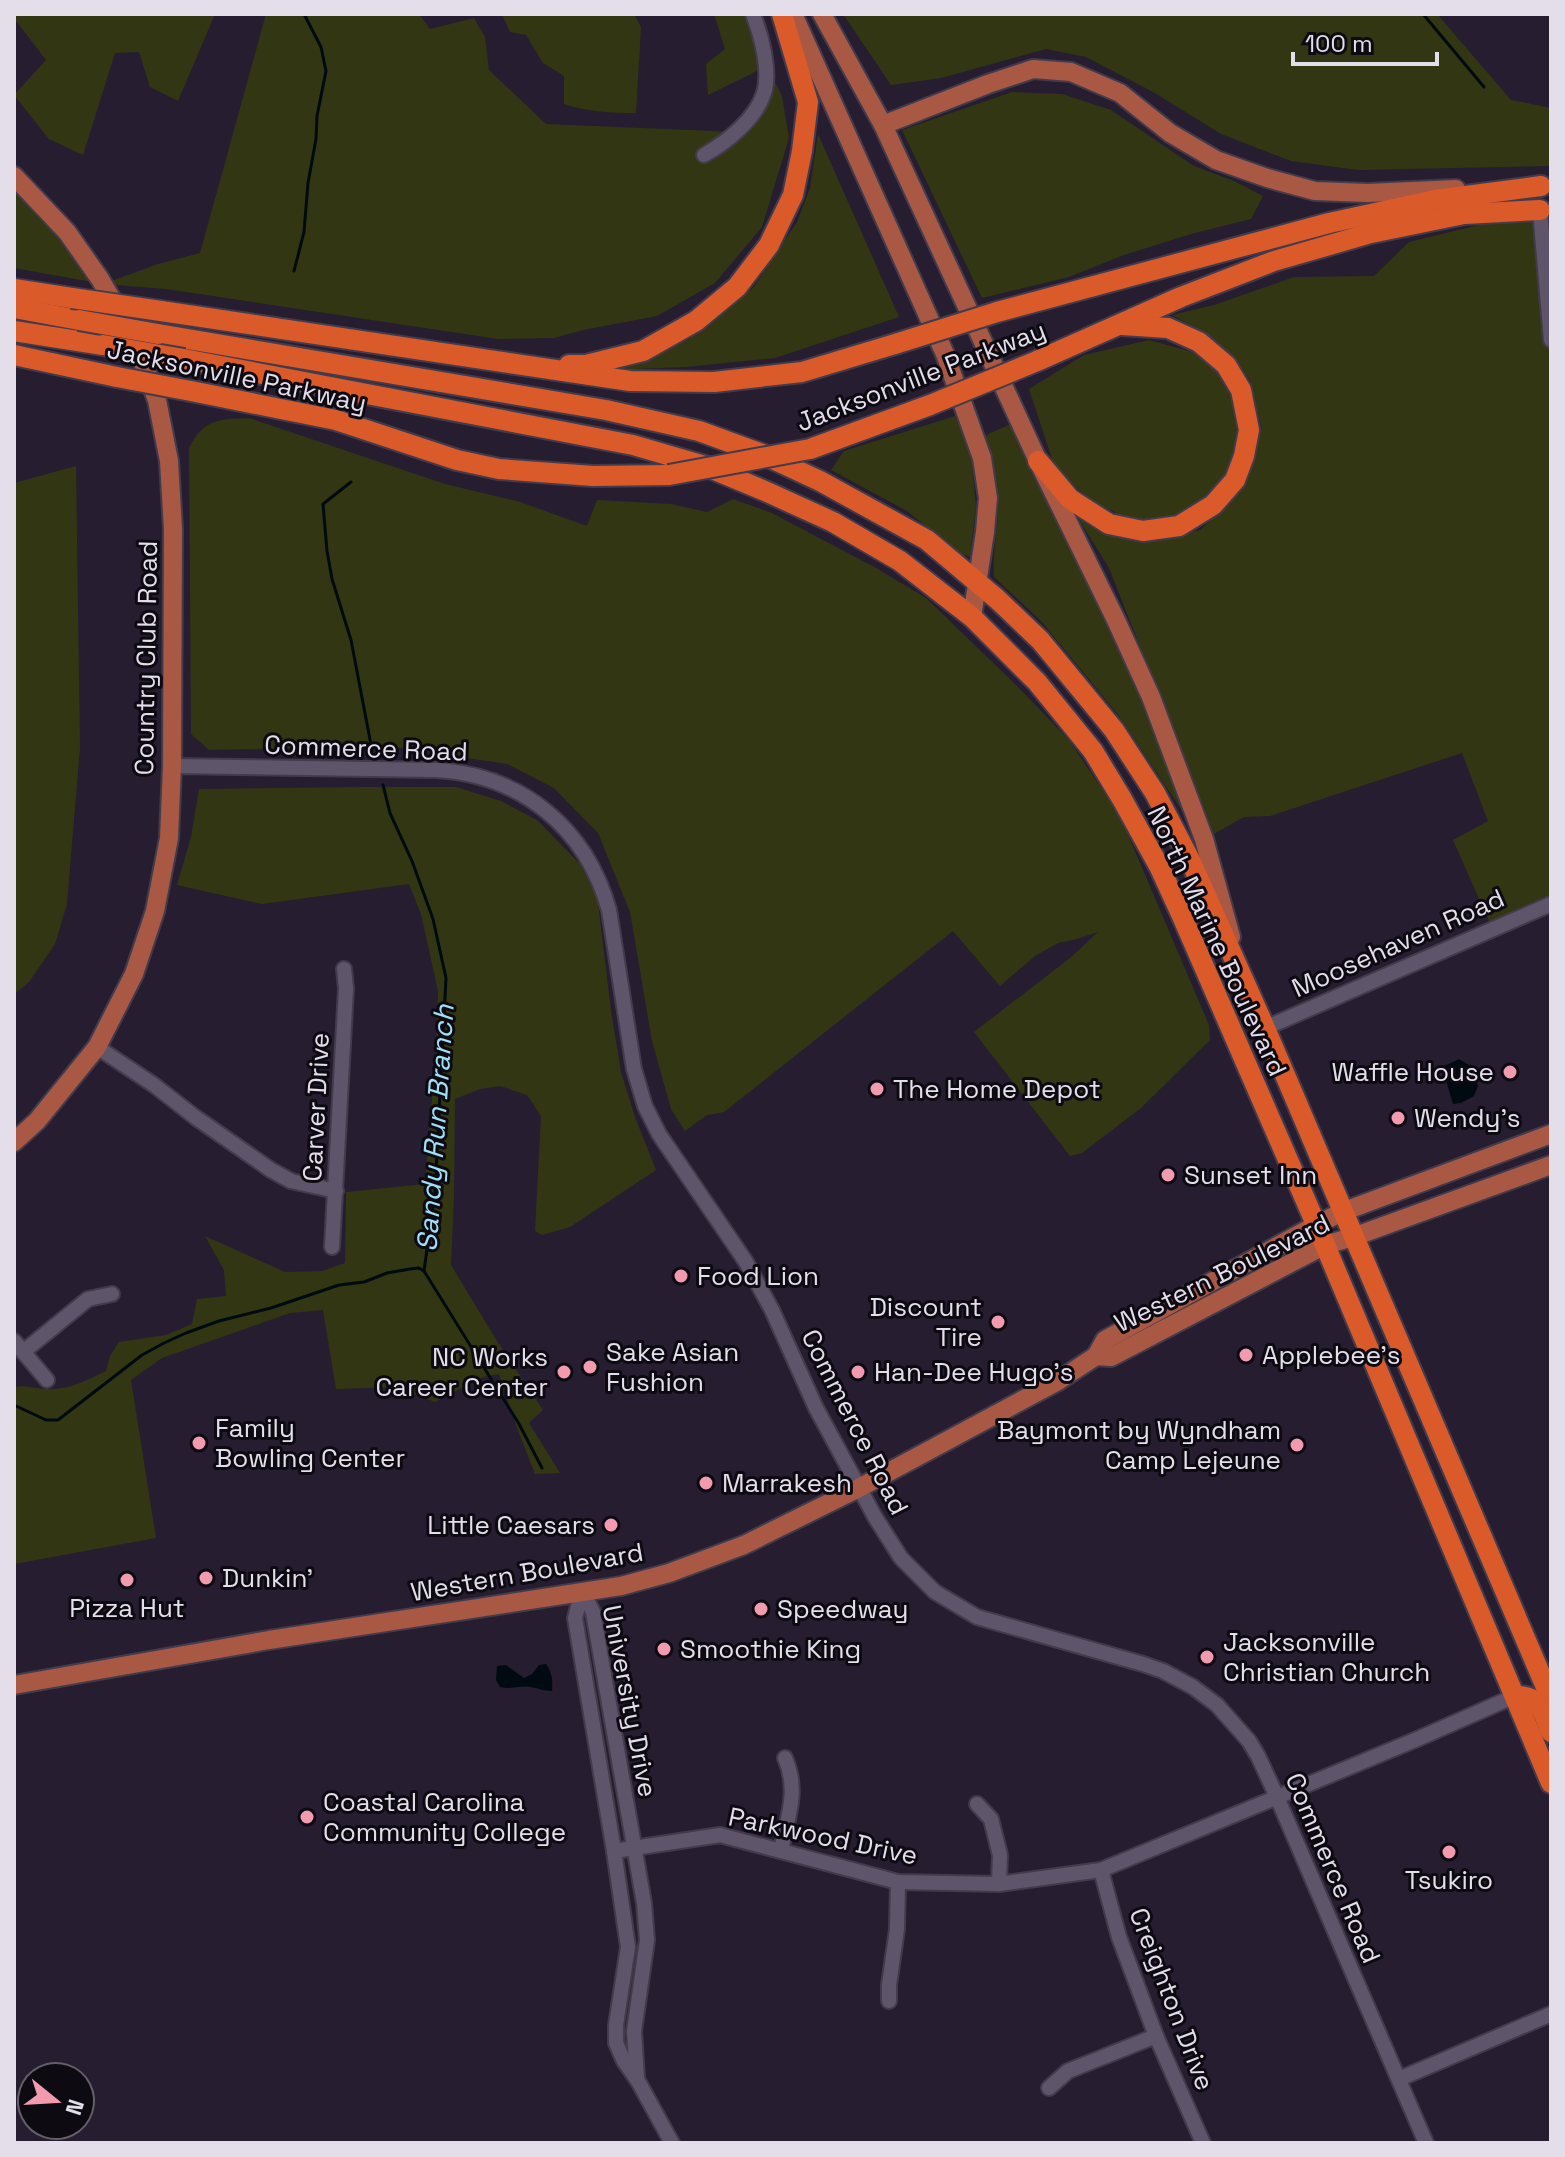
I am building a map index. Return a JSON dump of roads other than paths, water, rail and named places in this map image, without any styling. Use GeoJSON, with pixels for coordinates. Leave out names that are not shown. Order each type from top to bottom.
{"type":"FeatureCollection","features":[{"type":"Feature","properties":{"kind":"highway"},"geometry":{"type":"LineString","coordinates":[[510,365],[586,365],[643,351],[696,321],[737,287],[769,245],[793,195],[802,151],[808,102],[782,14]]}},
{"type":"Feature","properties":{"kind":"highway","name":"Jacksonville Parkway"},"geometry":{"type":"LineString","coordinates":[[14,289],[630,381],[714,382],[802,372],[997,312],[1329,223],[1435,200],[1546,186]]}},
{"type":"Feature","properties":{"kind":"highway","name":"Jacksonville Parkway"},"geometry":{"type":"LineString","coordinates":[[14,355],[336,420],[457,460],[499,469],[593,476],[669,475],[810,449],[930,405],[1181,297],[1274,261],[1371,233],[1464,214],[1545,209]]}},
{"type":"Feature","properties":{"kind":"highway"},"geometry":{"type":"LineString","coordinates":[[14,308],[606,410],[699,431],[762,454],[874,510],[927,540],[997,599],[1040,640],[1114,730],[1155,793],[1191,862],[1244,982]]}},
{"type":"Feature","properties":{"kind":"highway"},"geometry":{"type":"LineString","coordinates":[[1038,461],[1070,499],[1109,524],[1143,531],[1179,526],[1213,505],[1235,480],[1249,430],[1241,390],[1226,365],[1199,342],[1168,328],[1118,325]]}},
{"type":"Feature","properties":{"kind":"highway","name":"North Marine Boulevard"},"geometry":{"type":"LineString","coordinates":[[14,331],[184,359],[633,445],[705,466],[833,522],[900,561],[972,617],[1037,682],[1093,751],[1160,868],[1325,1245],[1551,1783]]}},
{"type":"Feature","properties":{"kind":"highway","name":"North Marine Boulevard"},"geometry":{"type":"LineString","coordinates":[[1244,982],[1549,1695]]}},
{"type":"Feature","properties":{"kind":"highway"},"geometry":{"type":"LineString","coordinates":[[1472,1597],[1512,1666],[1549,1695]]}},
{"type":"Feature","properties":{"kind":"highway"},"geometry":{"type":"LineString","coordinates":[[1515,1696],[1528,1696],[1539,1703],[1551,1732]]}},
{"type":"Feature","properties":{"kind":"main road"},"geometry":{"type":"LineString","coordinates":[[793,14],[945,354],[982,458],[988,498],[972,617]]}},
{"type":"Feature","properties":{"kind":"main road","name":"North Marine Boulevard"},"geometry":{"type":"LineString","coordinates":[[822,14],[883,125],[1166,733],[1204,839],[1244,982]]}},
{"type":"Feature","properties":{"kind":"main road"},"geometry":{"type":"LineString","coordinates":[[883,125],[1033,69],[1071,72],[1120,93],[1170,133],[1216,160],[1315,191],[1368,193],[1546,186]]}},
{"type":"Feature","properties":{"kind":"main road","name":"Country Club Road"},"geometry":{"type":"LineString","coordinates":[[14,176],[67,232],[100,279],[132,336],[157,400],[169,461],[173,529],[169,838],[155,911],[134,974],[97,1047],[37,1121],[14,1142]]}},
{"type":"Feature","properties":{"kind":"main road","name":"Western Boulevard"},"geometry":{"type":"LineString","coordinates":[[14,1685],[269,1640],[621,1586],[669,1573],[744,1545],[859,1488],[1058,1381],[1096,1356],[1105,1340],[1342,1212],[1551,1134]]}},
{"type":"Feature","properties":{"kind":"main road","name":"Western Boulevard"},"geometry":{"type":"LineString","coordinates":[[1096,1356],[1111,1357],[1325,1245],[1551,1165]]}},
{"type":"Feature","properties":{"kind":"street"},"geometry":{"type":"LineString","coordinates":[[704,155],[737,132],[764,93],[766,64],[753,14]]}},
{"type":"Feature","properties":{"kind":"street"},"geometry":{"type":"LineString","coordinates":[[1545,209],[1551,340]]}},
{"type":"Feature","properties":{"kind":"street","name":"Commerce Road"},"geometry":{"type":"LineString","coordinates":[[172,766],[463,773],[486,778],[525,796],[548,812],[570,834],[594,869],[609,910],[634,1069],[645,1106],[659,1134],[746,1262],[772,1310],[816,1408],[891,1544],[910,1569],[935,1592],[965,1611],[990,1622],[1163,1671],[1190,1685],[1217,1705],[1243,1733],[1258,1756],[1277,1797],[1426,2143]]}},
{"type":"Feature","properties":{"kind":"street","name":"Moosehaven Road"},"geometry":{"type":"LineString","coordinates":[[1265,1028],[1551,904]]}},
{"type":"Feature","properties":{"kind":"street","name":"Carver Drive"},"geometry":{"type":"LineString","coordinates":[[332,1247],[346,988],[344,969]]}},
{"type":"Feature","properties":{"kind":"street"},"geometry":{"type":"LineString","coordinates":[[97,1047],[271,1170],[291,1181],[336,1191]]}},
{"type":"Feature","properties":{"kind":"street"},"geometry":{"type":"LineString","coordinates":[[47,1380],[19,1346],[88,1299],[112,1294]]}},
{"type":"Feature","properties":{"kind":"street","name":"University Drive"},"geometry":{"type":"LineString","coordinates":[[582,1591],[593,1612],[644,1903],[647,1940],[634,2031],[638,2081]]}},
{"type":"Feature","properties":{"kind":"street","name":"University Drive"},"geometry":{"type":"LineString","coordinates":[[582,1591],[575,1618],[628,1947],[616,2043],[672,2143]]}},
{"type":"Feature","properties":{"kind":"street","name":"Parkwood Drive"},"geometry":{"type":"LineString","coordinates":[[614,1851],[720,1835],[898,1882],[999,1884],[1101,1870],[1515,1696]]}},
{"type":"Feature","properties":{"kind":"street"},"geometry":{"type":"LineString","coordinates":[[781,1850],[793,1793],[791,1771],[785,1758]]}},
{"type":"Feature","properties":{"kind":"street"},"geometry":{"type":"LineString","coordinates":[[977,1804],[991,1819],[1000,1855],[999,1884]]}},
{"type":"Feature","properties":{"kind":"street","name":"Creighton Drive"},"geometry":{"type":"LineString","coordinates":[[1101,1870],[1119,1937],[1156,2036],[1203,2143]]}},
{"type":"Feature","properties":{"kind":"street"},"geometry":{"type":"LineString","coordinates":[[889,2001],[897,1929],[898,1882]]}},
{"type":"Feature","properties":{"kind":"street"},"geometry":{"type":"LineString","coordinates":[[1399,2079],[1551,2014]]}},
{"type":"Feature","properties":{"kind":"street"},"geometry":{"type":"LineString","coordinates":[[1049,2088],[1068,2071],[1156,2036]]}},
{"type":"Feature","properties":{"kind":"waterway","name":"Sandy Run Branch"},"geometry":{"type":"LineString","coordinates":[[294,271],[304,232],[317,116],[326,71],[321,47],[304,14]]}},
{"type":"Feature","properties":{"kind":"waterway"},"geometry":{"type":"LineString","coordinates":[[1423,14],[1484,87]]}},
{"type":"Feature","properties":{"kind":"waterway","name":"Sandy Run Branch"},"geometry":{"type":"LineString","coordinates":[[351,482],[323,504],[332,579],[351,640],[372,750]]}},
{"type":"Feature","properties":{"kind":"waterway","name":"Sandy Run Branch"},"geometry":{"type":"LineString","coordinates":[[383,785],[390,813],[433,919],[446,978],[435,1192],[424,1271]]}},
{"type":"Feature","properties":{"kind":"waterway","name":"Sandy Run Branch"},"geometry":{"type":"LineString","coordinates":[[14,1405],[46,1420],[58,1420],[142,1355],[186,1333],[339,1285],[364,1282],[387,1273],[410,1269],[424,1271]]}},
{"type":"Feature","properties":{"kind":"waterway"},"geometry":{"type":"LineString","coordinates":[[424,1271],[519,1424],[542,1468]]}},
{"type":"Feature","properties":{"kind":"place","name":"Waffle House"},"geometry":{"type":"Point","coordinates":[1510,1072]}},
{"type":"Feature","properties":{"kind":"place","name":"The Home Depot"},"geometry":{"type":"Point","coordinates":[877,1089]}},
{"type":"Feature","properties":{"kind":"place","name":"Wendy's"},"geometry":{"type":"Point","coordinates":[1398,1118]}},
{"type":"Feature","properties":{"kind":"place","name":"Sunset Inn"},"geometry":{"type":"Point","coordinates":[1168,1175]}},
{"type":"Feature","properties":{"kind":"place","name":"Food Lion"},"geometry":{"type":"Point","coordinates":[681,1276]}},
{"type":"Feature","properties":{"kind":"place","name":"Discount Tire"},"geometry":{"type":"Point","coordinates":[998,1322]}},
{"type":"Feature","properties":{"kind":"place","name":"Applebee's"},"geometry":{"type":"Point","coordinates":[1246,1355]}},
{"type":"Feature","properties":{"kind":"place","name":"Sake Asian Fushion"},"geometry":{"type":"Point","coordinates":[590,1367]}},
{"type":"Feature","properties":{"kind":"place","name":"NC Works Career Center"},"geometry":{"type":"Point","coordinates":[564,1372]}},
{"type":"Feature","properties":{"kind":"place","name":"Han-Dee Hugo's"},"geometry":{"type":"Point","coordinates":[858,1372]}},
{"type":"Feature","properties":{"kind":"place","name":"Family Bowling Center"},"geometry":{"type":"Point","coordinates":[199,1443]}},
{"type":"Feature","properties":{"kind":"place","name":"Baymont by Wyndham Camp Lejeune"},"geometry":{"type":"Point","coordinates":[1297,1445]}},
{"type":"Feature","properties":{"kind":"place","name":"Marrakesh"},"geometry":{"type":"Point","coordinates":[706,1483]}},
{"type":"Feature","properties":{"kind":"place","name":"Little Caesars"},"geometry":{"type":"Point","coordinates":[611,1525]}},
{"type":"Feature","properties":{"kind":"place","name":"Dunkin'"},"geometry":{"type":"Point","coordinates":[206,1578]}},
{"type":"Feature","properties":{"kind":"place","name":"Pizza Hut"},"geometry":{"type":"Point","coordinates":[127,1580]}},
{"type":"Feature","properties":{"kind":"place","name":"Speedway"},"geometry":{"type":"Point","coordinates":[761,1609]}},
{"type":"Feature","properties":{"kind":"place","name":"Smoothie King"},"geometry":{"type":"Point","coordinates":[664,1649]}},
{"type":"Feature","properties":{"kind":"place","name":"Jacksonville Christian Church"},"geometry":{"type":"Point","coordinates":[1207,1657]}},
{"type":"Feature","properties":{"kind":"place","name":"Coastal Carolina Community College"},"geometry":{"type":"Point","coordinates":[307,1817]}},
{"type":"Feature","properties":{"kind":"place","name":"Tsukiro"},"geometry":{"type":"Point","coordinates":[1449,1852]}}]}
